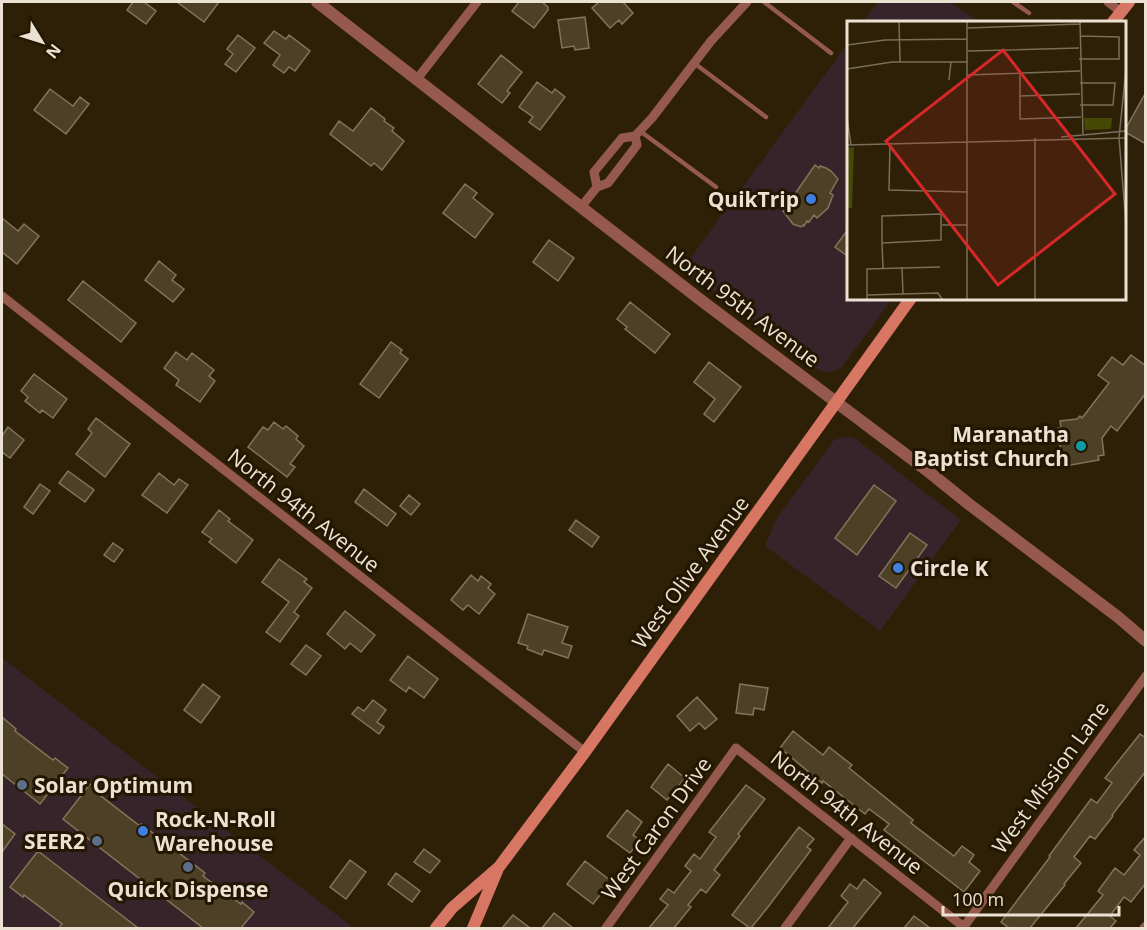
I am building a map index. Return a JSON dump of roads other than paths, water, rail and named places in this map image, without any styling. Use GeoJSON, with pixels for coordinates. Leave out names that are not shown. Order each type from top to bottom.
{"type":"FeatureCollection","features":[{"type":"Feature","properties":{"kind":"main road"},"geometry":{"type":"LineString","coordinates":[[1114,21],[1125,7]]}},
{"type":"Feature","properties":{"kind":"main road","name":"West Olive Avenue"},"geometry":{"type":"LineString","coordinates":[[436,928],[452,908],[499,867],[585,752],[910,300]]}},
{"type":"Feature","properties":{"kind":"main road","name":"West Olive Avenue"},"geometry":{"type":"LineString","coordinates":[[473,928],[499,867]]}},
{"type":"Feature","properties":{"kind":"street","name":"North 95th Avenue"},"geometry":{"type":"LineString","coordinates":[[317,2],[702,301],[1118,617],[1146,641]]}},
{"type":"Feature","properties":{"kind":"street"},"geometry":{"type":"LineString","coordinates":[[417,79],[477,2]]}},
{"type":"Feature","properties":{"kind":"street"},"geometry":{"type":"LineString","coordinates":[[597,187],[594,172],[622,138],[638,134],[711,41],[747,2]]}},
{"type":"Feature","properties":{"kind":"street"},"geometry":{"type":"LineString","coordinates":[[1108,2],[1125,7]]}},
{"type":"Feature","properties":{"kind":"street"},"geometry":{"type":"LineString","coordinates":[[581,207],[597,187],[608,183],[637,145],[638,134]]}},
{"type":"Feature","properties":{"kind":"street","name":"North 94th Avenue"},"geometry":{"type":"LineString","coordinates":[[2,296],[585,752]]}},
{"type":"Feature","properties":{"kind":"street","name":"West Mission Lane"},"geometry":{"type":"LineString","coordinates":[[963,928],[1146,676]]}},
{"type":"Feature","properties":{"kind":"street","name":"North 94th Avenue"},"geometry":{"type":"LineString","coordinates":[[736,748],[963,928]]}},
{"type":"Feature","properties":{"kind":"street","name":"West Caron Drive"},"geometry":{"type":"LineString","coordinates":[[606,928],[736,748]]}},
{"type":"Feature","properties":{"kind":"street"},"geometry":{"type":"LineString","coordinates":[[785,928],[851,838]]}},
{"type":"Feature","properties":{"kind":"lane"},"geometry":{"type":"LineString","coordinates":[[764,2],[831,53]]}},
{"type":"Feature","properties":{"kind":"lane"},"geometry":{"type":"LineString","coordinates":[[1013,2],[1029,13]]}},
{"type":"Feature","properties":{"kind":"lane"},"geometry":{"type":"LineString","coordinates":[[694,63],[766,117]]}},
{"type":"Feature","properties":{"kind":"lane"},"geometry":{"type":"LineString","coordinates":[[638,134],[716,187]]}},
{"type":"Feature","properties":{"kind":"place","name":"QuikTrip"},"geometry":{"type":"Point","coordinates":[811,199]}},
{"type":"Feature","properties":{"kind":"place","name":"Maranatha Baptist Church"},"geometry":{"type":"Point","coordinates":[1081,446]}},
{"type":"Feature","properties":{"kind":"place","name":"Circle K"},"geometry":{"type":"Point","coordinates":[898,568]}},
{"type":"Feature","properties":{"kind":"place","name":"Solar Optimum"},"geometry":{"type":"Point","coordinates":[22,785]}},
{"type":"Feature","properties":{"kind":"place","name":"Rock-N-Roll Warehouse"},"geometry":{"type":"Point","coordinates":[143,831]}},
{"type":"Feature","properties":{"kind":"place","name":"SEER2"},"geometry":{"type":"Point","coordinates":[97,841]}},
{"type":"Feature","properties":{"kind":"place","name":"Quick Dispense"},"geometry":{"type":"Point","coordinates":[188,867]}}]}
